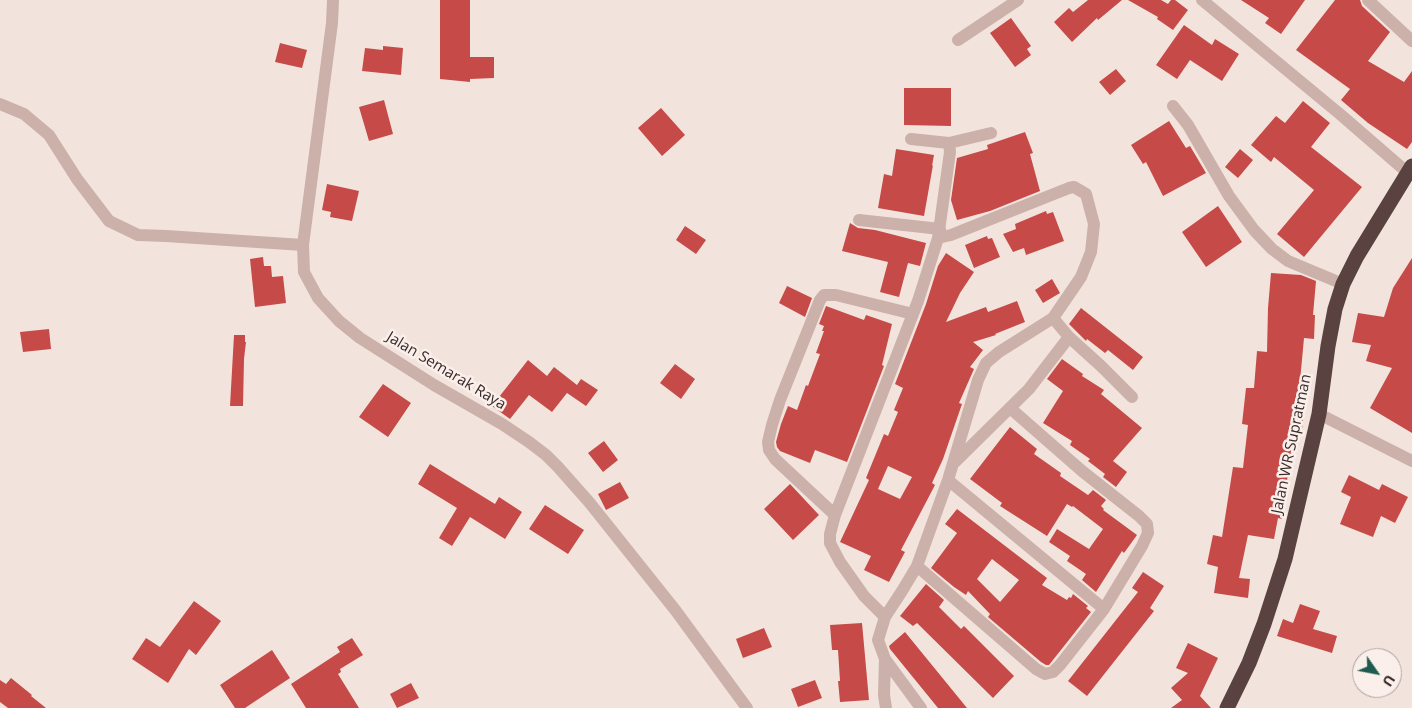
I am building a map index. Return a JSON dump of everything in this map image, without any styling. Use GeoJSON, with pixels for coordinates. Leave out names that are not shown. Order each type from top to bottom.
{"type":"FeatureCollection","features":[{"type":"Feature","properties":{"kind":"highway","name":"Jalan WR Supratman"},"geometry":{"type":"LineString","coordinates":[[1226,708],[1255,647],[1285,559],[1318,414],[1333,319],[1343,284],[1357,256],[1410,169]]}},
{"type":"Feature","properties":{"kind":"street","name":"Jalan Semarak Raya"},"geometry":{"type":"LineString","coordinates":[[333,0],[332,23],[302,245],[304,272],[318,298],[339,321],[360,338],[502,424],[546,455],[589,502],[676,611],[747,708]]}},
{"type":"Feature","properties":{"kind":"street"},"geometry":{"type":"LineString","coordinates":[[958,40],[1018,0]]}},
{"type":"Feature","properties":{"kind":"street"},"geometry":{"type":"LineString","coordinates":[[1202,0],[1341,115],[1410,169]]}},
{"type":"Feature","properties":{"kind":"street"},"geometry":{"type":"LineString","coordinates":[[1368,0],[1412,41]]}},
{"type":"Feature","properties":{"kind":"street"},"geometry":{"type":"LineString","coordinates":[[0,104],[24,114],[50,136],[78,179],[109,221],[138,235],[302,245]]}},
{"type":"Feature","properties":{"kind":"street"},"geometry":{"type":"LineString","coordinates":[[1173,106],[1188,124],[1229,196],[1254,230],[1272,249],[1288,261],[1343,284]]}},
{"type":"Feature","properties":{"kind":"street"},"geometry":{"type":"LineString","coordinates":[[911,139],[949,143],[991,133]]}},
{"type":"Feature","properties":{"kind":"street"},"geometry":{"type":"LineString","coordinates":[[885,617],[864,596],[840,562],[830,543],[830,534],[835,515],[913,314],[939,233],[950,152],[949,143]]}},
{"type":"Feature","properties":{"kind":"street"},"geometry":{"type":"LineString","coordinates":[[859,220],[951,235],[1069,188],[1074,188],[1086,194],[1094,224],[1091,252],[1081,277],[1053,318],[999,352],[986,363],[978,380],[954,463],[917,566],[885,617],[878,640],[885,659],[921,708]]}},
{"type":"Feature","properties":{"kind":"street"},"geometry":{"type":"LineString","coordinates":[[835,515],[775,459],[769,450],[768,442],[780,400],[820,300],[824,295],[836,295],[913,314]]}},
{"type":"Feature","properties":{"kind":"street"},"geometry":{"type":"LineString","coordinates":[[1053,318],[1069,337],[1102,366],[1132,397]]}},
{"type":"Feature","properties":{"kind":"street"},"geometry":{"type":"LineString","coordinates":[[954,463],[1029,388],[1069,337]]}},
{"type":"Feature","properties":{"kind":"street"},"geometry":{"type":"LineString","coordinates":[[917,566],[1036,669],[1045,674],[1053,672],[1060,665],[1104,609],[1142,546],[1148,533],[1147,524],[1082,471],[1010,408]]}},
{"type":"Feature","properties":{"kind":"street"},"geometry":{"type":"LineString","coordinates":[[1318,414],[1412,461]]}},
{"type":"Feature","properties":{"kind":"street"},"geometry":{"type":"LineString","coordinates":[[948,480],[1104,609]]}},
{"type":"Feature","properties":{"kind":"street"},"geometry":{"type":"LineString","coordinates":[[885,659],[884,695],[886,708]]}},
{"type":"Feature","properties":{"kind":"building"},"geometry":{"type":"Polygon","coordinates":[[[440,0],[470,0],[470,57],[494,57],[494,78],[470,79],[470,82],[440,79],[440,0]]]}},
{"type":"Feature","properties":{"kind":"building"},"geometry":{"type":"Polygon","coordinates":[[[1088,0],[1122,0],[1098,20],[1097,18],[1072,42],[1054,22],[1069,8],[1073,12],[1088,0]]]}},
{"type":"Feature","properties":{"kind":"building"},"geometry":{"type":"Polygon","coordinates":[[[1128,0],[1161,0],[1168,4],[1171,0],[1175,0],[1188,10],[1173,30],[1157,19],[1158,17],[1128,0]]]}},
{"type":"Feature","properties":{"kind":"building"},"geometry":{"type":"Polygon","coordinates":[[[1241,0],[1305,0],[1281,34],[1265,23],[1269,18],[1241,0]]]}},
{"type":"Feature","properties":{"kind":"building"},"geometry":{"type":"Polygon","coordinates":[[[1335,0],[1360,0],[1362,6],[1390,32],[1368,61],[1404,82],[1412,71],[1412,142],[1407,149],[1368,123],[1341,100],[1350,89],[1296,50],[1335,0]]]}},
{"type":"Feature","properties":{"kind":"building"},"geometry":{"type":"Polygon","coordinates":[[[1011,18],[1031,46],[1027,49],[1031,55],[1015,67],[990,33],[1011,18]]]}},
{"type":"Feature","properties":{"kind":"building"},"geometry":{"type":"Polygon","coordinates":[[[1184,25],[1212,45],[1215,39],[1239,54],[1222,81],[1190,60],[1177,79],[1156,65],[1184,25]]]}},
{"type":"Feature","properties":{"kind":"building"},"geometry":{"type":"Polygon","coordinates":[[[280,43],[307,50],[302,68],[275,62],[280,43]]]}},
{"type":"Feature","properties":{"kind":"building"},"geometry":{"type":"Polygon","coordinates":[[[383,46],[403,48],[401,75],[362,71],[365,48],[383,50],[383,46]]]}},
{"type":"Feature","properties":{"kind":"building"},"geometry":{"type":"Polygon","coordinates":[[[1116,69],[1126,81],[1110,95],[1099,82],[1116,69]]]}},
{"type":"Feature","properties":{"kind":"building"},"geometry":{"type":"Polygon","coordinates":[[[904,88],[951,88],[951,126],[904,125],[904,88]]]}},
{"type":"Feature","properties":{"kind":"building"},"geometry":{"type":"Polygon","coordinates":[[[384,100],[393,134],[369,141],[359,107],[384,100]]]}},
{"type":"Feature","properties":{"kind":"building"},"geometry":{"type":"Polygon","coordinates":[[[1303,101],[1330,123],[1311,147],[1362,187],[1304,257],[1277,234],[1314,190],[1274,157],[1271,162],[1251,145],[1276,116],[1285,123],[1303,101]]]}},
{"type":"Feature","properties":{"kind":"building"},"geometry":{"type":"Polygon","coordinates":[[[661,108],[685,135],[662,156],[638,128],[661,108]]]}},
{"type":"Feature","properties":{"kind":"building"},"geometry":{"type":"Polygon","coordinates":[[[1169,121],[1186,148],[1190,146],[1206,173],[1163,196],[1146,162],[1143,164],[1131,145],[1169,121]]]}},
{"type":"Feature","properties":{"kind":"building"},"geometry":{"type":"Polygon","coordinates":[[[1025,132],[1033,153],[1030,154],[1040,191],[990,211],[957,220],[951,200],[957,158],[988,149],[987,145],[1025,132]]]}},
{"type":"Feature","properties":{"kind":"building"},"geometry":{"type":"Polygon","coordinates":[[[896,149],[934,155],[924,216],[878,208],[884,174],[892,176],[896,149]]]}},
{"type":"Feature","properties":{"kind":"building"},"geometry":{"type":"Polygon","coordinates":[[[1240,149],[1253,160],[1238,178],[1225,167],[1240,149]]]}},
{"type":"Feature","properties":{"kind":"building"},"geometry":{"type":"Polygon","coordinates":[[[327,184],[359,191],[352,221],[330,217],[331,212],[322,210],[327,184]]]}},
{"type":"Feature","properties":{"kind":"building"},"geometry":{"type":"Polygon","coordinates":[[[1218,206],[1242,242],[1206,267],[1182,232],[1218,206]]]}},
{"type":"Feature","properties":{"kind":"building"},"geometry":{"type":"Polygon","coordinates":[[[1046,211],[1047,214],[1053,212],[1064,241],[1026,255],[1024,248],[1013,252],[1003,234],[1016,229],[1015,224],[1046,211]]]}},
{"type":"Feature","properties":{"kind":"building"},"geometry":{"type":"Polygon","coordinates":[[[850,223],[858,228],[875,230],[926,243],[920,266],[908,263],[899,297],[880,292],[888,262],[842,251],[850,223]]]}},
{"type":"Feature","properties":{"kind":"building"},"geometry":{"type":"Polygon","coordinates":[[[685,226],[706,240],[696,254],[676,240],[685,226]]]}},
{"type":"Feature","properties":{"kind":"building"},"geometry":{"type":"Polygon","coordinates":[[[987,236],[988,239],[992,238],[1000,257],[974,268],[965,245],[987,236]]]}},
{"type":"Feature","properties":{"kind":"building"},"geometry":{"type":"Polygon","coordinates":[[[946,253],[974,272],[960,293],[946,322],[986,307],[988,312],[1017,301],[1025,322],[996,335],[973,342],[983,350],[970,367],[974,369],[959,403],[962,404],[943,459],[932,483],[935,485],[901,550],[905,552],[889,582],[864,570],[871,556],[840,542],[869,480],[866,478],[884,434],[888,436],[898,412],[894,410],[903,388],[895,384],[926,304],[938,266],[946,253]],[[888,466],[878,489],[900,499],[912,477],[888,466]]]}},
{"type":"Feature","properties":{"kind":"building"},"geometry":{"type":"Polygon","coordinates":[[[263,257],[264,266],[271,266],[272,277],[283,276],[286,303],[255,307],[250,259],[263,257]]]}},
{"type":"Feature","properties":{"kind":"building"},"geometry":{"type":"Polygon","coordinates":[[[1412,258],[1412,433],[1370,408],[1392,368],[1366,361],[1371,345],[1352,342],[1358,313],[1384,317],[1393,288],[1412,258]]]}},
{"type":"Feature","properties":{"kind":"building"},"geometry":{"type":"Polygon","coordinates":[[[1271,273],[1301,275],[1316,281],[1313,315],[1315,315],[1314,339],[1304,338],[1299,392],[1306,392],[1302,429],[1294,428],[1282,519],[1278,518],[1274,539],[1248,535],[1239,578],[1250,579],[1248,598],[1214,593],[1218,567],[1207,564],[1213,535],[1222,537],[1233,467],[1243,468],[1248,425],[1242,424],[1246,388],[1254,388],[1257,351],[1267,352],[1271,273]]]}},
{"type":"Feature","properties":{"kind":"building"},"geometry":{"type":"Polygon","coordinates":[[[1052,279],[1060,293],[1043,303],[1035,290],[1052,279]]]}},
{"type":"Feature","properties":{"kind":"building"},"geometry":{"type":"Polygon","coordinates":[[[787,286],[812,298],[805,317],[779,303],[787,286]]]}},
{"type":"Feature","properties":{"kind":"building"},"geometry":{"type":"Polygon","coordinates":[[[826,306],[864,320],[866,315],[892,324],[882,365],[884,366],[847,462],[815,450],[810,463],[780,451],[776,442],[788,406],[797,410],[820,354],[816,353],[824,326],[819,324],[826,306]]]}},
{"type":"Feature","properties":{"kind":"building"},"geometry":{"type":"Polygon","coordinates":[[[1081,308],[1143,357],[1133,370],[1108,350],[1105,353],[1087,339],[1086,341],[1069,324],[1081,308]]]}},
{"type":"Feature","properties":{"kind":"building"},"geometry":{"type":"Polygon","coordinates":[[[49,329],[51,349],[23,352],[20,332],[49,329]]]}},
{"type":"Feature","properties":{"kind":"building"},"geometry":{"type":"Polygon","coordinates":[[[234,335],[245,335],[246,342],[243,406],[230,406],[234,335]]]}},
{"type":"Feature","properties":{"kind":"building"},"geometry":{"type":"Polygon","coordinates":[[[1062,359],[1083,374],[1082,376],[1104,390],[1101,394],[1142,428],[1113,461],[1127,472],[1116,487],[1103,477],[1105,474],[1088,461],[1090,459],[1070,445],[1072,441],[1043,423],[1063,391],[1047,379],[1062,359]]]}},
{"type":"Feature","properties":{"kind":"building"},"geometry":{"type":"Polygon","coordinates":[[[528,360],[547,376],[554,367],[577,385],[581,379],[598,390],[586,406],[567,393],[552,412],[529,395],[510,419],[492,406],[528,360]]]}},
{"type":"Feature","properties":{"kind":"building"},"geometry":{"type":"Polygon","coordinates":[[[675,364],[695,379],[681,399],[660,383],[675,364]]]}},
{"type":"Feature","properties":{"kind":"building"},"geometry":{"type":"Polygon","coordinates":[[[383,384],[411,403],[388,437],[359,417],[383,384]]]}},
{"type":"Feature","properties":{"kind":"building"},"geometry":{"type":"Polygon","coordinates":[[[1010,427],[1037,449],[1034,454],[1061,473],[1060,476],[1088,495],[1093,490],[1106,500],[1101,506],[1103,510],[1137,535],[1124,553],[1122,551],[1096,592],[1082,580],[1086,574],[1067,561],[1070,556],[1049,542],[1057,529],[1089,549],[1103,529],[1073,506],[1067,504],[1047,536],[1000,506],[1002,503],[970,479],[1010,427]]]}},
{"type":"Feature","properties":{"kind":"building"},"geometry":{"type":"Polygon","coordinates":[[[604,441],[618,460],[603,472],[588,453],[604,441]]]}},
{"type":"Feature","properties":{"kind":"building"},"geometry":{"type":"Polygon","coordinates":[[[430,464],[495,504],[499,497],[522,512],[505,539],[470,517],[452,546],[439,538],[457,508],[418,484],[430,464]]]}},
{"type":"Feature","properties":{"kind":"building"},"geometry":{"type":"Polygon","coordinates":[[[1349,475],[1379,490],[1382,484],[1408,497],[1395,523],[1381,516],[1373,537],[1340,524],[1351,497],[1341,492],[1349,475]]]}},
{"type":"Feature","properties":{"kind":"building"},"geometry":{"type":"Polygon","coordinates":[[[620,482],[629,498],[606,510],[598,494],[620,482]]]}},
{"type":"Feature","properties":{"kind":"building"},"geometry":{"type":"Polygon","coordinates":[[[790,484],[819,515],[793,540],[764,509],[790,484]]]}},
{"type":"Feature","properties":{"kind":"building"},"geometry":{"type":"Polygon","coordinates":[[[545,505],[584,530],[568,554],[529,529],[545,505]]]}},
{"type":"Feature","properties":{"kind":"building"},"geometry":{"type":"Polygon","coordinates":[[[957,509],[1047,578],[1042,585],[1067,600],[1073,594],[1088,606],[1086,608],[1091,612],[1049,665],[1041,662],[988,617],[990,614],[968,591],[966,595],[931,568],[957,533],[945,524],[957,509]],[[992,559],[977,579],[1000,602],[1019,580],[992,559]]]}},
{"type":"Feature","properties":{"kind":"building"},"geometry":{"type":"Polygon","coordinates":[[[1143,572],[1164,586],[1150,608],[1154,611],[1087,696],[1068,681],[1138,592],[1132,588],[1143,572]]]}},
{"type":"Feature","properties":{"kind":"building"},"geometry":{"type":"Polygon","coordinates":[[[926,584],[944,600],[939,607],[961,629],[964,626],[1014,676],[993,698],[917,623],[913,626],[900,616],[926,584]]]}},
{"type":"Feature","properties":{"kind":"building"},"geometry":{"type":"Polygon","coordinates":[[[194,601],[221,621],[196,655],[189,649],[168,683],[132,659],[146,638],[160,647],[194,601]]]}},
{"type":"Feature","properties":{"kind":"building"},"geometry":{"type":"Polygon","coordinates":[[[1300,604],[1320,611],[1313,629],[1337,636],[1332,653],[1277,636],[1283,619],[1293,623],[1300,604]]]}},
{"type":"Feature","properties":{"kind":"building"},"geometry":{"type":"Polygon","coordinates":[[[862,623],[869,700],[840,702],[838,650],[832,650],[830,625],[862,623]]]}},
{"type":"Feature","properties":{"kind":"building"},"geometry":{"type":"Polygon","coordinates":[[[764,628],[772,647],[743,658],[736,639],[764,628]]]}},
{"type":"Feature","properties":{"kind":"building"},"geometry":{"type":"Polygon","coordinates":[[[905,632],[967,708],[938,708],[890,649],[889,646],[905,632]]]}},
{"type":"Feature","properties":{"kind":"building"},"geometry":{"type":"Polygon","coordinates":[[[352,638],[363,655],[340,669],[341,672],[338,674],[359,708],[306,708],[291,684],[340,652],[337,647],[352,638]]]}},
{"type":"Feature","properties":{"kind":"building"},"geometry":{"type":"Polygon","coordinates":[[[1188,643],[1218,658],[1200,696],[1211,708],[1171,708],[1182,700],[1171,688],[1188,673],[1176,668],[1188,643]]]}},
{"type":"Feature","properties":{"kind":"building"},"geometry":{"type":"Polygon","coordinates":[[[272,650],[290,678],[245,708],[235,708],[220,685],[272,650]]]}},
{"type":"Feature","properties":{"kind":"building"},"geometry":{"type":"Polygon","coordinates":[[[11,678],[46,708],[8,708],[0,702],[0,680],[6,684],[11,678]]]}},
{"type":"Feature","properties":{"kind":"building"},"geometry":{"type":"Polygon","coordinates":[[[815,680],[822,698],[798,707],[791,689],[815,680]]]}},
{"type":"Feature","properties":{"kind":"building"},"geometry":{"type":"Polygon","coordinates":[[[411,683],[419,698],[397,708],[390,694],[411,683]]]}}]}
